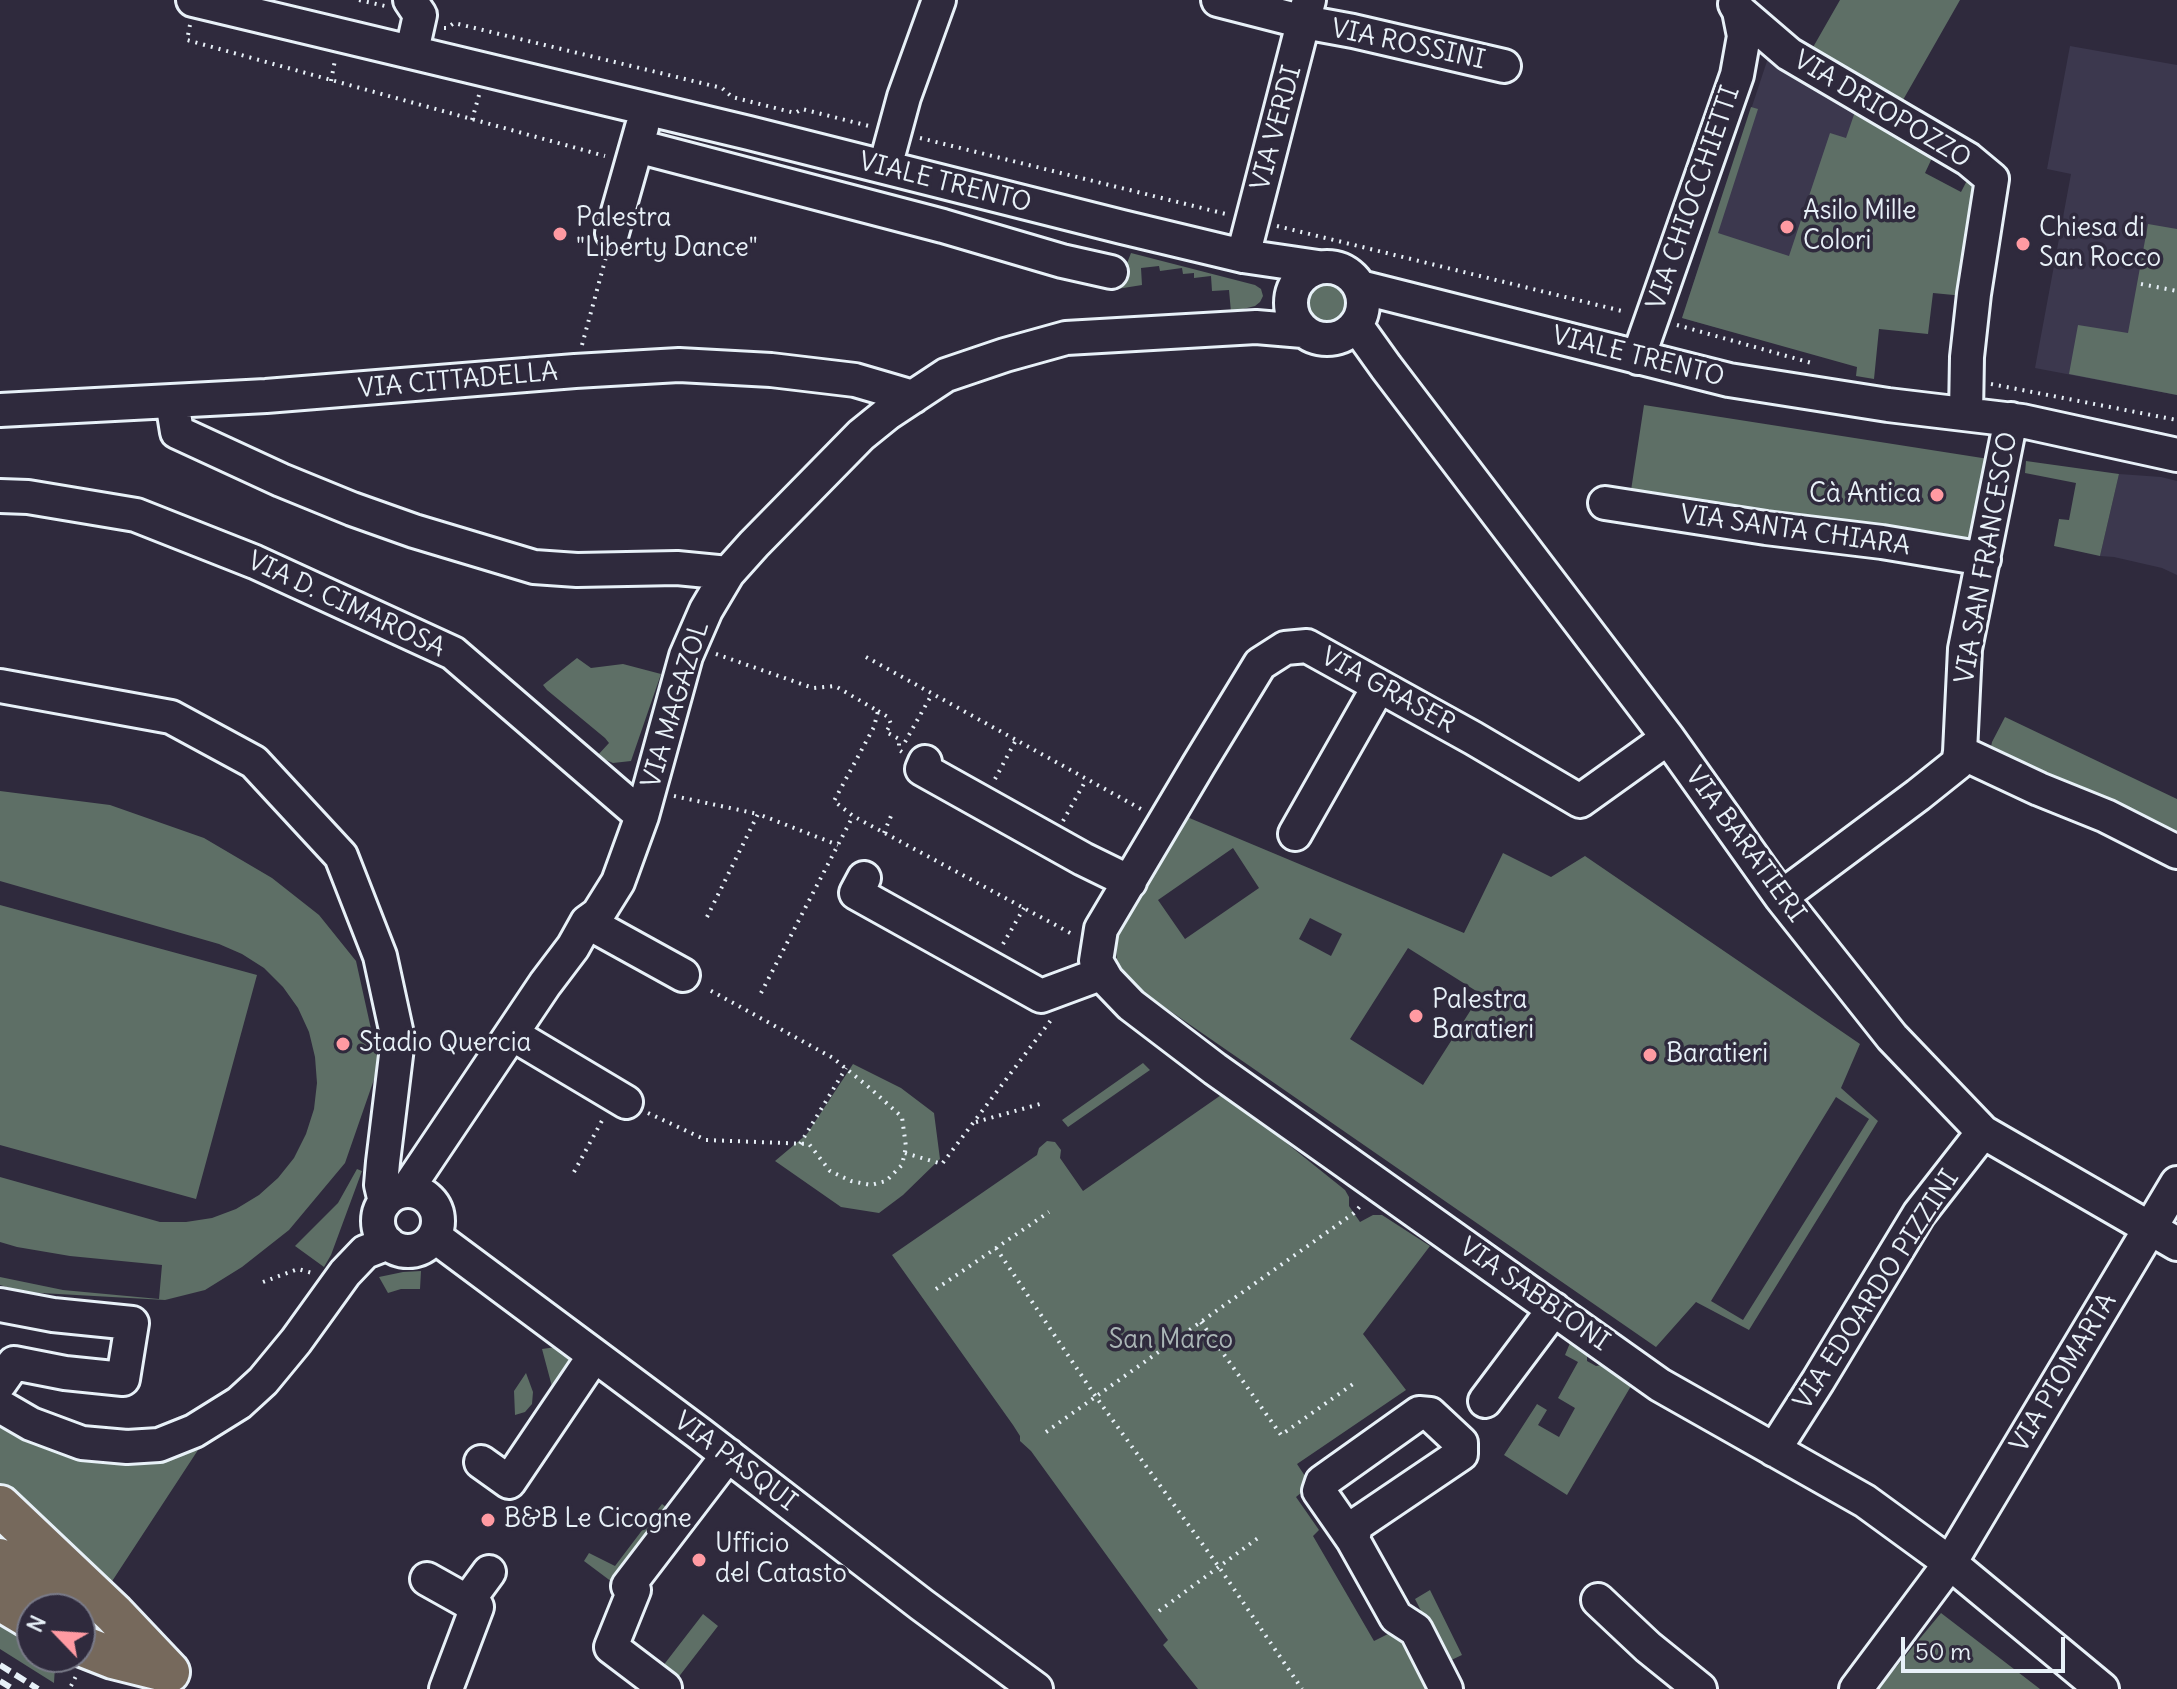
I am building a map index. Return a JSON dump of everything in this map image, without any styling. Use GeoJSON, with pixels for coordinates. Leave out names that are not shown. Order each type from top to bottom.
{"type":"FeatureCollection","features":[{"type":"Feature","properties":{"kind":"main road"},"geometry":{"type":"LineString","coordinates":[[0,1506],[182,1680]]}},
{"type":"Feature","properties":{"kind":"main road"},"geometry":{"type":"LineString","coordinates":[[0,1559],[41,1593]]}},
{"type":"Feature","properties":{"kind":"main road"},"geometry":{"type":"LineString","coordinates":[[96,1630],[182,1680]]}},
{"type":"Feature","properties":{"kind":"main road"},"geometry":{"type":"LineString","coordinates":[[96,1651],[182,1680]]}},
{"type":"Feature","properties":{"kind":"street"},"geometry":{"type":"LineString","coordinates":[[885,167],[904,97],[939,0]]}},
{"type":"Feature","properties":{"kind":"street","name":"VIA ROSSINI"},"geometry":{"type":"LineString","coordinates":[[1218,0],[1307,11],[1353,31],[1504,66]]}},
{"type":"Feature","properties":{"kind":"street"},"geometry":{"type":"LineString","coordinates":[[400,4],[420,15],[412,51]]}},
{"type":"Feature","properties":{"kind":"street","name":"VIALE TRENTO"},"geometry":{"type":"LineString","coordinates":[[193,7],[412,51],[1243,256],[1318,267],[1331,266],[1352,276],[1354,313]]}},
{"type":"Feature","properties":{"kind":"street","name":"VIA VERDI"},"geometry":{"type":"LineString","coordinates":[[1243,256],[1307,11]]}},
{"type":"Feature","properties":{"kind":"street","name":"VIA DRIOPOZZO"},"geometry":{"type":"LineString","coordinates":[[1739,16],[1789,54],[1968,159],[1992,179],[1967,357],[1966,414]]}},
{"type":"Feature","properties":{"kind":"street","name":"VIA CHIOCCHIETTI"},"geometry":{"type":"LineString","coordinates":[[1638,358],[1737,75],[1739,16]]}},
{"type":"Feature","properties":{"kind":"street"},"geometry":{"type":"LineString","coordinates":[[612,233],[647,109]]}},
{"type":"Feature","properties":{"kind":"street"},"geometry":{"type":"LineString","coordinates":[[636,148],[1111,272]]}},
{"type":"Feature","properties":{"kind":"street"},"geometry":{"type":"LineString","coordinates":[[943,226],[955,184]]}},
{"type":"Feature","properties":{"kind":"street"},"geometry":{"type":"LineString","coordinates":[[1031,252],[1042,207]]}},
{"type":"Feature","properties":{"kind":"street","name":"VIALE TRENTO"},"geometry":{"type":"LineString","coordinates":[[1243,256],[1291,294]]}},
{"type":"Feature","properties":{"kind":"street"},"geometry":{"type":"LineString","coordinates":[[1256,327],[1291,294],[1298,279],[1318,267]]}},
{"type":"Feature","properties":{"kind":"street"},"geometry":{"type":"LineString","coordinates":[[1291,294],[1292,315],[1303,331]]}},
{"type":"Feature","properties":{"kind":"street","name":"VIALE TRENTO"},"geometry":{"type":"LineString","coordinates":[[1303,331],[1325,339],[1354,313],[1411,300],[1729,380],[1919,409],[2011,419],[2177,455]]}},
{"type":"Feature","properties":{"kind":"street","name":"VIA BARATIERI"},"geometry":{"type":"LineString","coordinates":[[1354,313],[1386,367],[1668,738],[1781,897],[1892,1037],[1983,1132],[2164,1236]]}},
{"type":"Feature","properties":{"kind":"street","name":"VIA MAGAZOL"},"geometry":{"type":"LineString","coordinates":[[395,1196],[618,882],[645,804],[691,645],[706,610],[728,573],[861,435],[946,375],[1066,338],[1256,327],[1303,331]]}},
{"type":"Feature","properties":{"kind":"street","name":"VIA CITTADELLA"},"geometry":{"type":"LineString","coordinates":[[0,410],[382,388],[679,365],[771,370],[855,380],[913,397]]}},
{"type":"Feature","properties":{"kind":"street"},"geometry":{"type":"LineString","coordinates":[[172,401],[177,432],[203,446],[309,492],[414,531],[534,567],[577,570],[677,568],[728,573]]}},
{"type":"Feature","properties":{"kind":"street","name":"VIA SAN FRANCESCO"},"geometry":{"type":"LineString","coordinates":[[1960,752],[1965,649],[2011,419]]}},
{"type":"Feature","properties":{"kind":"street","name":"VIA D. CIMAROSA"},"geometry":{"type":"LineString","coordinates":[[0,496],[28,497],[136,515],[255,562],[453,653],[645,804]]}},
{"type":"Feature","properties":{"kind":"street","name":"VIA SANTA CHIARA"},"geometry":{"type":"LineString","coordinates":[[1605,503],[1984,559]]}},
{"type":"Feature","properties":{"kind":"street","name":"VIA GRASER"},"geometry":{"type":"LineString","coordinates":[[1103,973],[1096,961],[1101,929],[1260,664],[1285,648],[1307,646],[1580,801],[1668,738]]}},
{"type":"Feature","properties":{"kind":"street"},"geometry":{"type":"LineString","coordinates":[[0,686],[171,717],[254,762],[341,856],[380,956],[398,1039],[381,1185],[395,1196]]}},
{"type":"Feature","properties":{"kind":"street"},"geometry":{"type":"LineString","coordinates":[[1295,834],[1379,686]]}},
{"type":"Feature","properties":{"kind":"street"},"geometry":{"type":"LineString","coordinates":[[1781,897],[1958,763],[1960,752],[2106,816],[2177,852]]}},
{"type":"Feature","properties":{"kind":"street"},"geometry":{"type":"LineString","coordinates":[[917,758],[1130,882]]}},
{"type":"Feature","properties":{"kind":"street"},"geometry":{"type":"LineString","coordinates":[[864,878],[856,893],[1010,965],[1041,996],[1103,973]]}},
{"type":"Feature","properties":{"kind":"street"},"geometry":{"type":"LineString","coordinates":[[587,922],[683,975]]}},
{"type":"Feature","properties":{"kind":"street","name":"VIA SABBIONI"},"geometry":{"type":"LineString","coordinates":[[1103,973],[1131,1005],[1215,1069],[1660,1385],[1865,1501],[1950,1563],[2102,1689]]}},
{"type":"Feature","properties":{"kind":"street"},"geometry":{"type":"LineString","coordinates":[[512,1034],[617,1106]]}},
{"type":"Feature","properties":{"kind":"street","name":"VIA EDOARDO PIZZINI"},"geometry":{"type":"LineString","coordinates":[[1774,1450],[1919,1214],[1983,1132]]}},
{"type":"Feature","properties":{"kind":"street","name":"VIA PIOMARTA"},"geometry":{"type":"LineString","coordinates":[[1856,1689],[1950,1563],[2164,1236],[2177,1183]]}},
{"type":"Feature","properties":{"kind":"street"},"geometry":{"type":"LineString","coordinates":[[419,1192],[430,1199],[437,1211],[438,1224],[434,1236],[425,1246],[413,1251],[400,1250],[381,1234],[378,1223],[380,1212],[395,1196],[419,1192]]}},
{"type":"Feature","properties":{"kind":"street","name":"VIA PASQUI"},"geometry":{"type":"LineString","coordinates":[[434,1236],[1036,1689]]}},
{"type":"Feature","properties":{"kind":"street"},"geometry":{"type":"LineString","coordinates":[[0,1406],[31,1424],[82,1443],[127,1447],[159,1445],[194,1431],[239,1403],[263,1381],[345,1273],[365,1252],[388,1243]]}},
{"type":"Feature","properties":{"kind":"street"},"geometry":{"type":"LineString","coordinates":[[0,1305],[53,1315],[132,1323],[123,1379],[5,1368]]}},
{"type":"Feature","properties":{"kind":"street"},"geometry":{"type":"LineString","coordinates":[[1485,1401],[1554,1309]]}},
{"type":"Feature","properties":{"kind":"street"},"geometry":{"type":"LineString","coordinates":[[481,1462],[509,1482],[594,1356]]}},
{"type":"Feature","properties":{"kind":"street"},"geometry":{"type":"LineString","coordinates":[[665,1688],[611,1647],[634,1590],[628,1586],[728,1455]]}},
{"type":"Feature","properties":{"kind":"street"},"geometry":{"type":"LineString","coordinates":[[1353,1540],[1396,1617],[1416,1630],[1446,1689]]}},
{"type":"Feature","properties":{"kind":"street"},"geometry":{"type":"LineString","coordinates":[[467,1602],[489,1572]]}},
{"type":"Feature","properties":{"kind":"street"},"geometry":{"type":"LineString","coordinates":[[427,1579],[477,1607],[446,1689]]}},
{"type":"Feature","properties":{"kind":"street"},"geometry":{"type":"LineString","coordinates":[[1598,1600],[1648,1647],[1700,1689]]}},
{"type":"Feature","properties":{"kind":"path"},"geometry":{"type":"LineString","coordinates":[[359,0],[400,4]]}},
{"type":"Feature","properties":{"kind":"path"},"geometry":{"type":"LineString","coordinates":[[193,7],[187,40],[605,158],[610,142],[636,148]]}},
{"type":"Feature","properties":{"kind":"path"},"geometry":{"type":"LineString","coordinates":[[447,28],[454,23],[722,88],[732,97],[795,113],[802,109],[872,127]]}},
{"type":"Feature","properties":{"kind":"path"},"geometry":{"type":"LineString","coordinates":[[493,41],[495,33]]}},
{"type":"Feature","properties":{"kind":"path"},"geometry":{"type":"LineString","coordinates":[[331,81],[334,69]]}},
{"type":"Feature","properties":{"kind":"path"},"geometry":{"type":"LineString","coordinates":[[472,120],[475,110]]}},
{"type":"Feature","properties":{"kind":"path"},"geometry":{"type":"LineString","coordinates":[[575,371],[612,233]]}},
{"type":"Feature","properties":{"kind":"path"},"geometry":{"type":"LineString","coordinates":[[2141,284],[2177,291]]}},
{"type":"Feature","properties":{"kind":"path"},"geometry":{"type":"LineString","coordinates":[[1664,321],[1828,368]]}},
{"type":"Feature","properties":{"kind":"path"},"geometry":{"type":"LineString","coordinates":[[1968,380],[2177,420]]}},
{"type":"Feature","properties":{"kind":"path"},"geometry":{"type":"LineString","coordinates":[[691,645],[813,688],[835,686],[888,717],[891,724],[886,732],[899,739],[899,750],[917,758],[932,694]]}},
{"type":"Feature","properties":{"kind":"path"},"geometry":{"type":"LineString","coordinates":[[866,657],[1165,822]]}},
{"type":"Feature","properties":{"kind":"path"},"geometry":{"type":"LineString","coordinates":[[878,711],[874,727],[834,801],[853,816],[1070,933]]}},
{"type":"Feature","properties":{"kind":"path"},"geometry":{"type":"LineString","coordinates":[[989,788],[1016,740]]}},
{"type":"Feature","properties":{"kind":"path"},"geometry":{"type":"LineString","coordinates":[[1059,826],[1087,779]]}},
{"type":"Feature","properties":{"kind":"path"},"geometry":{"type":"LineString","coordinates":[[645,804],[758,814],[838,845]]}},
{"type":"Feature","properties":{"kind":"path"},"geometry":{"type":"LineString","coordinates":[[707,917],[758,814]]}},
{"type":"Feature","properties":{"kind":"path"},"geometry":{"type":"LineString","coordinates":[[761,993],[853,816]]}},
{"type":"Feature","properties":{"kind":"path"},"geometry":{"type":"LineString","coordinates":[[884,833],[891,816]]}},
{"type":"Feature","properties":{"kind":"path"},"geometry":{"type":"LineString","coordinates":[[1010,965],[1024,908]]}},
{"type":"Feature","properties":{"kind":"path"},"geometry":{"type":"LineString","coordinates":[[574,1172],[617,1106],[706,1140],[809,1144],[830,1171],[851,1181],[871,1185],[886,1181],[902,1165],[906,1147],[902,1117],[846,1068],[683,975]]}},
{"type":"Feature","properties":{"kind":"path"},"geometry":{"type":"LineString","coordinates":[[905,1153],[942,1164],[1052,1018]]}},
{"type":"Feature","properties":{"kind":"path"},"geometry":{"type":"LineString","coordinates":[[800,1144],[846,1068]]}},
{"type":"Feature","properties":{"kind":"path"},"geometry":{"type":"LineString","coordinates":[[974,1122],[1040,1104]]}},
{"type":"Feature","properties":{"kind":"path"},"geometry":{"type":"LineString","coordinates":[[1046,1432],[1354,1213],[1379,1185]]}},
{"type":"Feature","properties":{"kind":"path"},"geometry":{"type":"LineString","coordinates":[[936,1289],[1049,1212]]}},
{"type":"Feature","properties":{"kind":"path"},"geometry":{"type":"LineString","coordinates":[[996,1248],[1096,1397],[1219,1567],[1302,1689]]}},
{"type":"Feature","properties":{"kind":"path"},"geometry":{"type":"LineString","coordinates":[[263,1282],[298,1269],[322,1277]]}},
{"type":"Feature","properties":{"kind":"path"},"geometry":{"type":"LineString","coordinates":[[1200,1322],[1281,1435],[1353,1384]]}},
{"type":"Feature","properties":{"kind":"path"},"geometry":{"type":"LineString","coordinates":[[1159,1611],[1262,1535]]}},
{"type":"Feature","properties":{"kind":"shaded area"},"geometry":{"type":"Polygon","coordinates":[[[2070,46],[2177,65],[2177,395],[2035,368],[2071,174],[2047,169],[2070,46]]]}},
{"type":"Feature","properties":{"kind":"shaded area","name":"Asilo Mille Colori"},"geometry":{"type":"Polygon","coordinates":[[[1769,55],[1892,120],[1835,360],[1682,318],[1769,55]]]}},
{"type":"Feature","properties":{"kind":"shaded area"},"geometry":{"type":"Polygon","coordinates":[[[2119,474],[2177,481],[2177,575],[2162,568],[2100,556],[2119,474]]]}},
{"type":"Feature","properties":{"kind":"green space"},"geometry":{"type":"Polygon","coordinates":[[[1840,0],[1960,0],[1899,107],[1808,56],[1840,0]]]}},
{"type":"Feature","properties":{"kind":"green space"},"geometry":{"type":"Polygon","coordinates":[[[1859,100],[1923,139],[1918,151],[1932,158],[1925,173],[1961,192],[1973,169],[1988,181],[1964,296],[1933,293],[1928,334],[1879,329],[1874,379],[1856,376],[1857,367],[1682,318],[1751,107],[1758,109],[1718,233],[1789,256],[1830,133],[1846,138],[1859,100]]]}},
{"type":"Feature","properties":{"kind":"green space"},"geometry":{"type":"Polygon","coordinates":[[[2148,224],[2177,229],[2177,395],[2069,374],[2078,325],[2128,333],[2148,224]]]}},
{"type":"Feature","properties":{"kind":"green space"},"geometry":{"type":"Polygon","coordinates":[[[1131,253],[1255,285],[1261,289],[1263,296],[1255,306],[1231,312],[1229,290],[1212,291],[1211,276],[1194,278],[1194,273],[1183,274],[1182,268],[1160,271],[1159,266],[1141,268],[1142,285],[1117,289],[1131,253]]]}},
{"type":"Feature","properties":{"kind":"green space"},"geometry":{"type":"Polygon","coordinates":[[[1324,282],[1338,283],[1349,293],[1353,304],[1349,316],[1334,323],[1321,322],[1308,316],[1300,304],[1304,289],[1324,282]]]}},
{"type":"Feature","properties":{"kind":"green space"},"geometry":{"type":"Polygon","coordinates":[[[1644,405],[1995,460],[1980,552],[1630,497],[1644,405]]]}},
{"type":"Feature","properties":{"kind":"green space"},"geometry":{"type":"Polygon","coordinates":[[[2026,461],[2119,474],[2100,556],[2054,546],[2059,519],[2069,520],[2076,483],[2025,473],[2026,461]]]}},
{"type":"Feature","properties":{"kind":"green space"},"geometry":{"type":"Polygon","coordinates":[[[577,658],[591,668],[623,664],[661,674],[631,761],[613,763],[597,756],[609,743],[543,685],[577,658]]]}},
{"type":"Feature","properties":{"kind":"green space"},"geometry":{"type":"Polygon","coordinates":[[[2005,717],[2177,799],[2177,846],[1989,757],[1992,742],[2005,717]]]}},
{"type":"Feature","properties":{"kind":"green space","name":"Stadio Quercia"},"geometry":{"type":"Polygon","coordinates":[[[0,791],[110,805],[204,838],[272,878],[319,915],[356,961],[379,1065],[345,1163],[289,1230],[242,1267],[205,1290],[165,1300],[23,1292],[0,1285],[0,1277],[63,1290],[159,1299],[162,1265],[70,1256],[0,1242],[0,1177],[160,1222],[212,1218],[236,1209],[278,1178],[294,1158],[306,1134],[314,1109],[317,1083],[309,1032],[298,1008],[283,987],[264,968],[242,954],[219,944],[0,881],[0,791]]]}},
{"type":"Feature","properties":{"kind":"green space"},"geometry":{"type":"Polygon","coordinates":[[[1187,817],[1464,933],[1503,853],[1551,877],[1585,856],[1860,1044],[1841,1088],[1878,1121],[1749,1330],[1696,1302],[1656,1347],[1147,995],[1117,969],[1116,940],[1187,817]],[[1233,848],[1158,900],[1185,939],[1259,888],[1233,848]],[[1310,918],[1299,939],[1331,956],[1342,934],[1310,918]],[[1408,948],[1350,1039],[1423,1085],[1481,994],[1408,948]],[[1836,1097],[1711,1301],[1743,1320],[1869,1119],[1836,1097]]]}},
{"type":"Feature","properties":{"kind":"green space"},"geometry":{"type":"Polygon","coordinates":[[[0,905],[257,975],[196,1199],[0,1145],[0,905]]]}},
{"type":"Feature","properties":{"kind":"green space"},"geometry":{"type":"Polygon","coordinates":[[[1143,1063],[1150,1070],[1068,1127],[1062,1120],[1143,1063]]]}},
{"type":"Feature","properties":{"kind":"green space"},"geometry":{"type":"Polygon","coordinates":[[[853,1064],[901,1088],[934,1113],[940,1159],[903,1195],[879,1213],[841,1207],[775,1161],[807,1134],[853,1064]]]}},
{"type":"Feature","properties":{"kind":"green space","name":"San Marco"},"geometry":{"type":"Polygon","coordinates":[[[1224,1093],[1345,1190],[1349,1206],[1360,1222],[1373,1215],[1382,1215],[1430,1246],[1363,1334],[1406,1390],[1297,1464],[1307,1479],[1307,1488],[1296,1497],[1319,1530],[1313,1536],[1374,1641],[1397,1631],[1435,1689],[1198,1689],[1163,1645],[1168,1640],[1031,1451],[1020,1441],[1013,1425],[892,1255],[1037,1155],[1039,1148],[1047,1141],[1055,1142],[1061,1150],[1060,1158],[1083,1191],[1224,1093]]]}},
{"type":"Feature","properties":{"kind":"green space"},"geometry":{"type":"Polygon","coordinates":[[[357,1169],[362,1171],[324,1267],[295,1246],[338,1203],[357,1169]]]}},
{"type":"Feature","properties":{"kind":"green space"},"geometry":{"type":"Polygon","coordinates":[[[421,1271],[420,1289],[388,1293],[379,1277],[403,1272],[421,1271]]]}},
{"type":"Feature","properties":{"kind":"green space"},"geometry":{"type":"Polygon","coordinates":[[[1570,1343],[1587,1354],[1587,1361],[1596,1366],[1602,1365],[1631,1386],[1567,1495],[1504,1455],[1537,1404],[1547,1410],[1538,1425],[1559,1437],[1575,1408],[1558,1398],[1578,1362],[1565,1355],[1570,1343]]]}},
{"type":"Feature","properties":{"kind":"green space"},"geometry":{"type":"Polygon","coordinates":[[[556,1347],[583,1366],[554,1394],[542,1349],[556,1347]]]}},
{"type":"Feature","properties":{"kind":"green space"},"geometry":{"type":"Polygon","coordinates":[[[526,1373],[533,1392],[532,1404],[525,1412],[515,1415],[514,1391],[526,1373]]]}},
{"type":"Feature","properties":{"kind":"green space"},"geometry":{"type":"Polygon","coordinates":[[[0,1424],[27,1441],[58,1452],[99,1459],[170,1455],[198,1450],[105,1592],[0,1489],[0,1424]]]}},
{"type":"Feature","properties":{"kind":"green space"},"geometry":{"type":"Polygon","coordinates":[[[662,1504],[673,1512],[616,1585],[584,1561],[589,1553],[615,1566],[662,1504]]]}},
{"type":"Feature","properties":{"kind":"green space"},"geometry":{"type":"Polygon","coordinates":[[[1430,1590],[1462,1655],[1447,1662],[1415,1599],[1430,1590]]]}},
{"type":"Feature","properties":{"kind":"green space"},"geometry":{"type":"Polygon","coordinates":[[[1941,1613],[2040,1689],[1878,1689],[1941,1613]]]}},
{"type":"Feature","properties":{"kind":"green space"},"geometry":{"type":"Polygon","coordinates":[[[703,1614],[718,1626],[674,1683],[659,1671],[703,1614]]]}},
{"type":"Feature","properties":{"kind":"green space"},"geometry":{"type":"Polygon","coordinates":[[[0,1621],[16,1632],[16,1659],[0,1649],[0,1621]]]}},
{"type":"Feature","properties":{"kind":"green space"},"geometry":{"type":"Polygon","coordinates":[[[38,1673],[55,1673],[54,1683],[38,1673]]]}},
{"type":"Feature","properties":{"kind":"railway"},"geometry":{"type":"LineString","coordinates":[[0,1665],[38,1689]]}},
{"type":"Feature","properties":{"kind":"railway"},"geometry":{"type":"LineString","coordinates":[[0,1681],[13,1689]]}},
{"type":"Feature","properties":{"kind":"place","name":"Asilo Mille Colori"},"geometry":{"type":"Point","coordinates":[1787,227]}},
{"type":"Feature","properties":{"kind":"place","name":"Palestra \"Liberty Dance\""},"geometry":{"type":"Point","coordinates":[560,234]}},
{"type":"Feature","properties":{"kind":"place","name":"Chiesa di San Rocco"},"geometry":{"type":"Point","coordinates":[2023,244]}},
{"type":"Feature","properties":{"kind":"place","name":"Cà Antica"},"geometry":{"type":"Point","coordinates":[1937,495]}},
{"type":"Feature","properties":{"kind":"place","name":"Palestra Baratieri"},"geometry":{"type":"Point","coordinates":[1416,1016]}},
{"type":"Feature","properties":{"kind":"place","name":"Stadio Quercia"},"geometry":{"type":"Point","coordinates":[343,1044]}},
{"type":"Feature","properties":{"kind":"place","name":"Baratieri"},"geometry":{"type":"Point","coordinates":[1650,1055]}},
{"type":"Feature","properties":{"kind":"place","name":"B&B Le Cicogne"},"geometry":{"type":"Point","coordinates":[488,1520]}},
{"type":"Feature","properties":{"kind":"place","name":"Ufficio del Catasto"},"geometry":{"type":"Point","coordinates":[699,1560]}}]}
